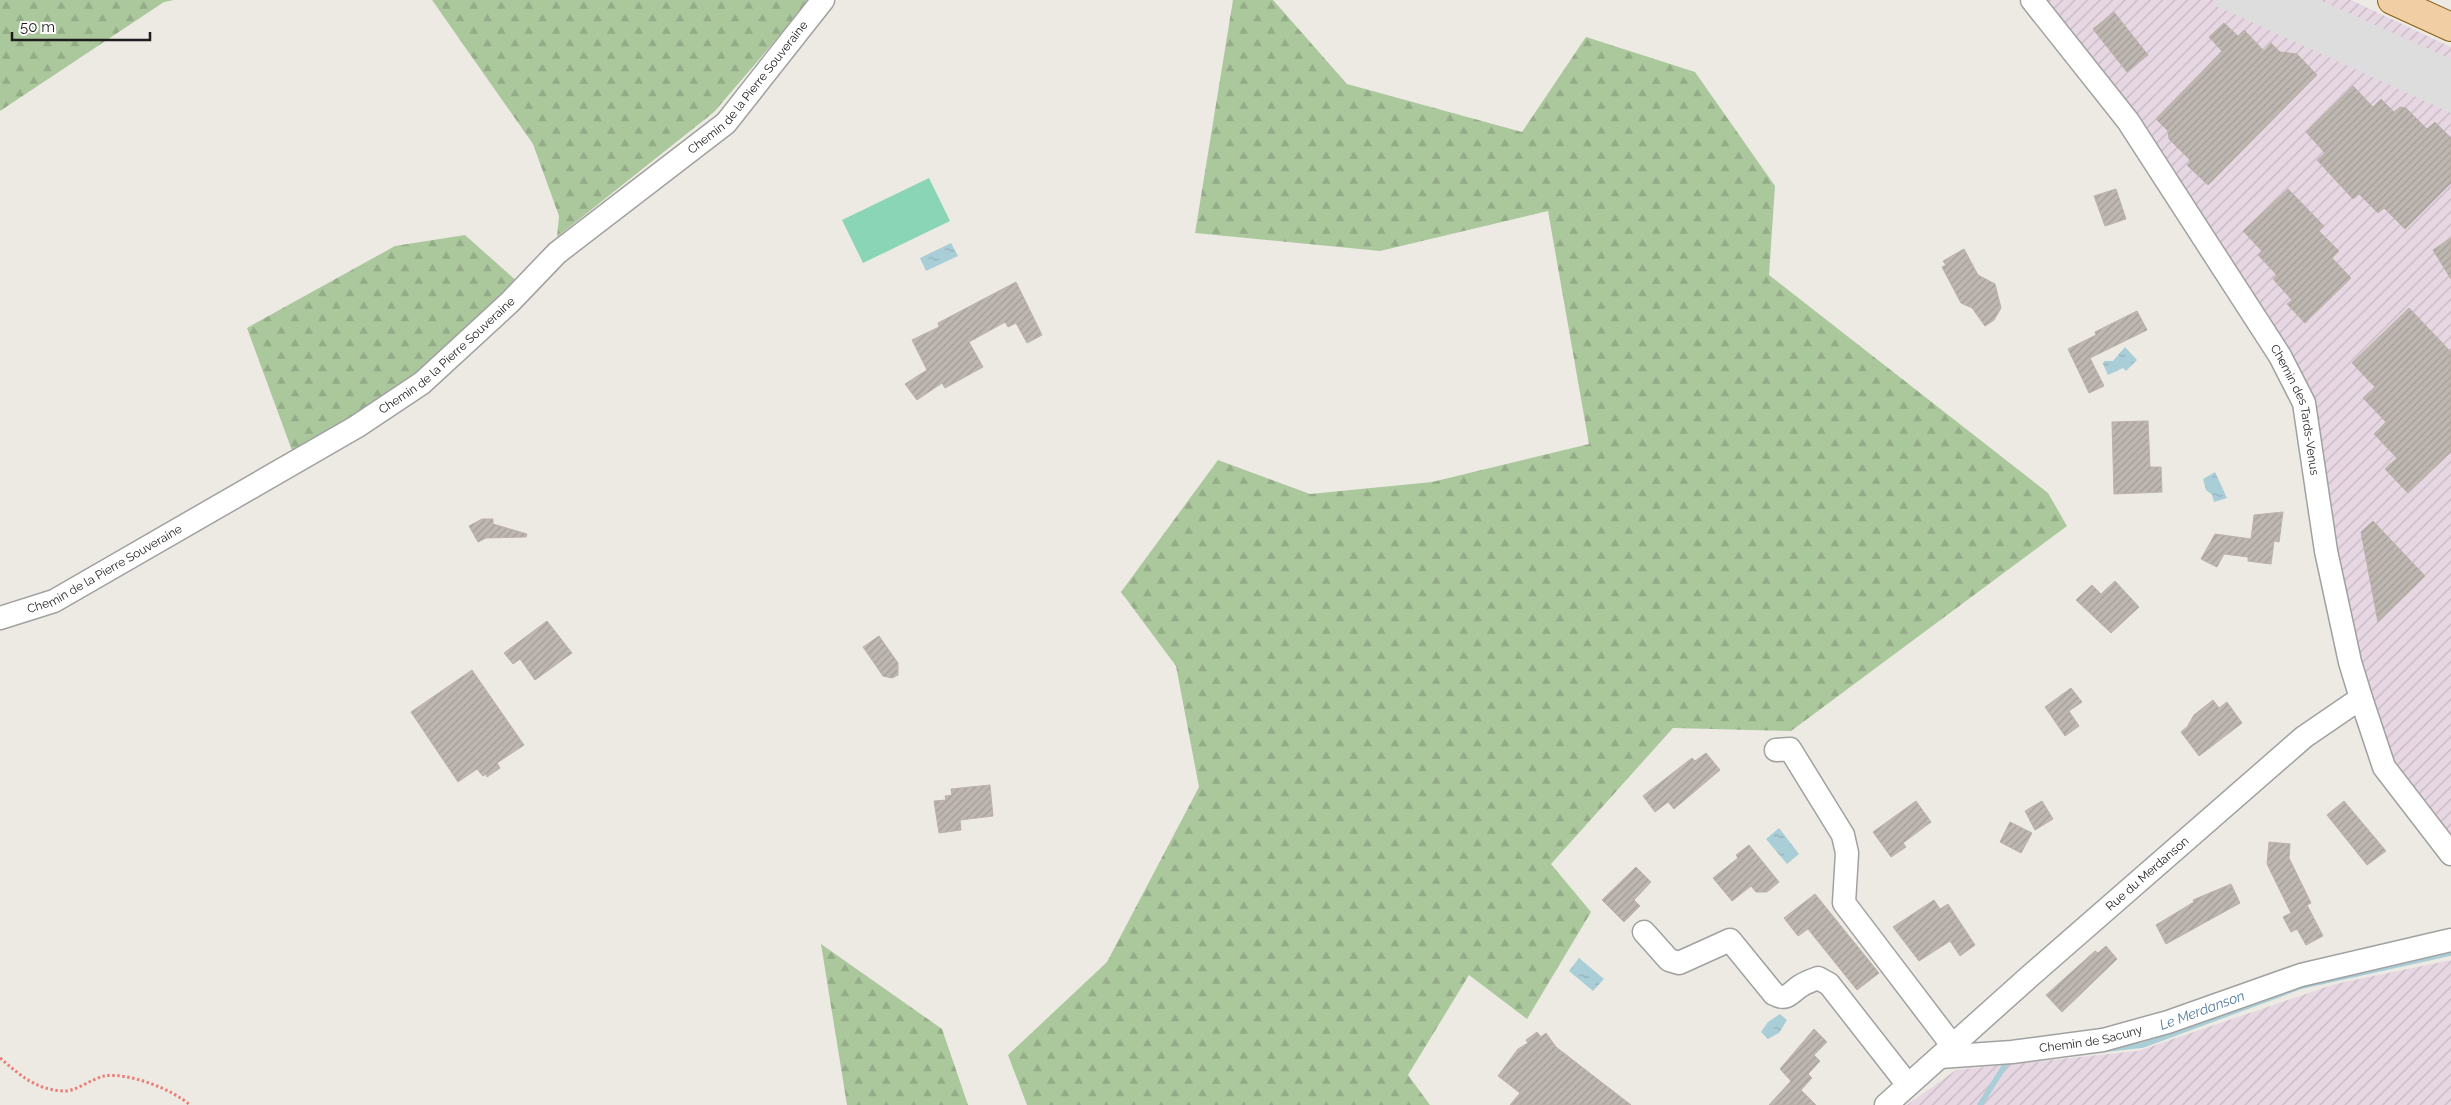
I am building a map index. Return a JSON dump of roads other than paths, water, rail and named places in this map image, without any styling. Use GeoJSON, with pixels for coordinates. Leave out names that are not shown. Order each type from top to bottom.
{"type":"FeatureCollection","features":[{"type":"Feature","properties":{"kind":"main road"},"geometry":{"type":"LineString","coordinates":[[2392,0],[2451,27]]}},
{"type":"Feature","properties":{"kind":"main road"},"geometry":{"type":"LineString","coordinates":[[2422,0],[2451,14]]}},
{"type":"Feature","properties":{"kind":"street","name":"Chemin de la Pierre Souveraine"},"geometry":{"type":"LineString","coordinates":[[0,618],[54,601],[356,427],[422,383],[510,302],[557,253],[726,123],[823,0]]}},
{"type":"Feature","properties":{"kind":"street","name":"Chemin des Tards-Venus"},"geometry":{"type":"LineString","coordinates":[[2037,3],[2128,121],[2280,356],[2304,403],[2326,551],[2350,662],[2360,698],[2384,767],[2451,854]]}},
{"type":"Feature","properties":{"kind":"street","name":"Rue du Merdanson"},"geometry":{"type":"LineString","coordinates":[[1946,1051],[2304,737],[2360,698]]}},
{"type":"Feature","properties":{"kind":"street"},"geometry":{"type":"LineString","coordinates":[[1776,750],[1790,749],[1843,835],[1847,852],[1844,903],[1946,1051],[1886,1105]]}},
{"type":"Feature","properties":{"kind":"street"},"geometry":{"type":"LineString","coordinates":[[1644,932],[1669,960],[1679,963],[1730,940],[1774,994],[1780,998],[1786,997],[1800,986],[1818,978],[1829,984],[1908,1085]]}},
{"type":"Feature","properties":{"kind":"street","name":"Chemin de Sacuny"},"geometry":{"type":"LineString","coordinates":[[1946,1051],[2012,1052],[2103,1040],[2168,1022],[2301,975],[2451,940]]}},
{"type":"Feature","properties":{"kind":"water"},"geometry":{"type":"Polygon","coordinates":[[[951,243],[958,256],[926,271],[920,258],[951,243]]]}},
{"type":"Feature","properties":{"kind":"water"},"geometry":{"type":"Polygon","coordinates":[[[2125,347],[2137,360],[2126,371],[2123,368],[2108,375],[2103,364],[2104,361],[2113,361],[2125,347]]]}},
{"type":"Feature","properties":{"kind":"water"},"geometry":{"type":"Polygon","coordinates":[[[2215,472],[2227,498],[2214,502],[2212,495],[2206,490],[2203,479],[2215,472]]]}},
{"type":"Feature","properties":{"kind":"water"},"geometry":{"type":"Polygon","coordinates":[[[1779,828],[1799,854],[1787,864],[1766,839],[1779,828]]]}},
{"type":"Feature","properties":{"kind":"water"},"geometry":{"type":"Polygon","coordinates":[[[1579,958],[1604,979],[1593,991],[1569,971],[1579,958]]]}},
{"type":"Feature","properties":{"kind":"water"},"geometry":{"type":"Polygon","coordinates":[[[1780,1014],[1787,1020],[1779,1033],[1768,1039],[1761,1032],[1768,1022],[1780,1014]]]}},
{"type":"Feature","properties":{"kind":"waterway","name":"Le Merdanson"},"geometry":{"type":"LineString","coordinates":[[2108,1049],[2143,1045],[2302,986],[2451,953]]}},
{"type":"Feature","properties":{"kind":"waterway","name":"Le Merdanson"},"geometry":{"type":"LineString","coordinates":[[1980,1105],[2007,1062],[2012,1061]]}}]}
